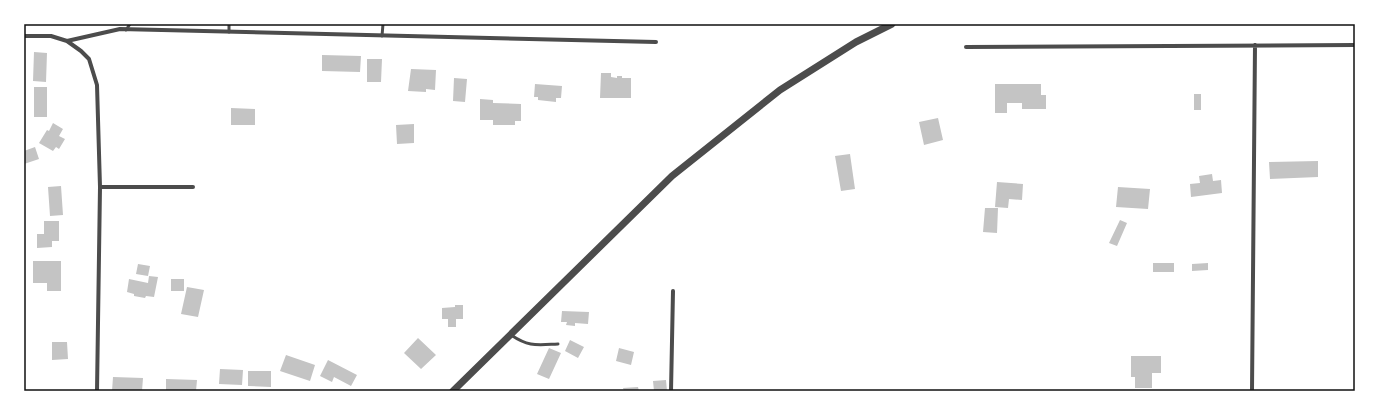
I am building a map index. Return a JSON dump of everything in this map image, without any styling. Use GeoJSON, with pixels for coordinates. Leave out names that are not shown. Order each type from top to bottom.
{"type":"FeatureCollection","features":[{"type":"Feature","properties":{"kind":"street"},"geometry":{"type":"LineString","coordinates":[[453,391],[672,176],[780,90],[856,42],[892,24]]}},
{"type":"Feature","properties":{"kind":"street"},"geometry":{"type":"LineString","coordinates":[[67,41],[126,30],[656,42]]}},
{"type":"Feature","properties":{"kind":"street"},"geometry":{"type":"LineString","coordinates":[[24,36],[51,36],[67,41],[81,51],[89,60],[97,85],[100,187],[97,391]]}},
{"type":"Feature","properties":{"kind":"street"},"geometry":{"type":"LineString","coordinates":[[1252,391],[1254,45]]}},
{"type":"Feature","properties":{"kind":"street"},"geometry":{"type":"LineString","coordinates":[[966,47],[1355,45]]}},
{"type":"Feature","properties":{"kind":"street"},"geometry":{"type":"LineString","coordinates":[[100,187],[193,187]]}},
{"type":"Feature","properties":{"kind":"street"},"geometry":{"type":"LineString","coordinates":[[671,391],[673,291]]}},
{"type":"Feature","properties":{"kind":"lane"},"geometry":{"type":"LineString","coordinates":[[126,30],[130,24]]}},
{"type":"Feature","properties":{"kind":"lane"},"geometry":{"type":"LineString","coordinates":[[229,24],[229,32]]}},
{"type":"Feature","properties":{"kind":"lane"},"geometry":{"type":"LineString","coordinates":[[382,36],[383,24]]}},
{"type":"Feature","properties":{"kind":"lane"},"geometry":{"type":"LineString","coordinates":[[510,335],[528,344],[558,344]]}},
{"type":"Feature","properties":{"kind":"building"},"geometry":{"type":"Polygon","coordinates":[[[34,52],[47,53],[46,82],[33,81],[34,52]]]}},
{"type":"Feature","properties":{"kind":"building"},"geometry":{"type":"Polygon","coordinates":[[[322,55],[361,56],[360,72],[322,71],[322,55]]]}},
{"type":"Feature","properties":{"kind":"building"},"geometry":{"type":"Polygon","coordinates":[[[367,59],[382,59],[381,82],[367,82],[367,59]]]}},
{"type":"Feature","properties":{"kind":"building"},"geometry":{"type":"Polygon","coordinates":[[[411,69],[436,70],[435,90],[426,89],[426,92],[408,91],[411,69]]]}},
{"type":"Feature","properties":{"kind":"building"},"geometry":{"type":"Polygon","coordinates":[[[601,73],[611,73],[611,77],[617,78],[617,76],[622,76],[622,78],[631,78],[631,98],[600,98],[601,73]]]}},
{"type":"Feature","properties":{"kind":"building"},"geometry":{"type":"Polygon","coordinates":[[[454,78],[467,79],[465,102],[453,101],[454,78]]]}},
{"type":"Feature","properties":{"kind":"building"},"geometry":{"type":"Polygon","coordinates":[[[535,84],[562,86],[561,98],[556,98],[556,102],[538,100],[538,97],[534,97],[535,84]]]}},
{"type":"Feature","properties":{"kind":"building"},"geometry":{"type":"Polygon","coordinates":[[[995,84],[1041,84],[1041,95],[1046,95],[1046,109],[1022,109],[1022,103],[1007,103],[1007,113],[995,113],[995,84]]]}},
{"type":"Feature","properties":{"kind":"building"},"geometry":{"type":"Polygon","coordinates":[[[34,87],[47,87],[47,117],[34,117],[34,87]]]}},
{"type":"Feature","properties":{"kind":"building"},"geometry":{"type":"Polygon","coordinates":[[[1194,94],[1201,94],[1201,110],[1194,110],[1194,94]]]}},
{"type":"Feature","properties":{"kind":"building"},"geometry":{"type":"Polygon","coordinates":[[[480,99],[493,100],[493,103],[521,104],[521,121],[515,121],[515,125],[493,125],[493,120],[480,120],[480,99]]]}},
{"type":"Feature","properties":{"kind":"building"},"geometry":{"type":"Polygon","coordinates":[[[231,108],[255,109],[255,125],[231,125],[231,108]]]}},
{"type":"Feature","properties":{"kind":"building"},"geometry":{"type":"Polygon","coordinates":[[[938,118],[943,140],[924,145],[919,122],[938,118]]]}},
{"type":"Feature","properties":{"kind":"building"},"geometry":{"type":"Polygon","coordinates":[[[53,123],[63,129],[59,136],[65,139],[59,149],[56,147],[53,151],[39,143],[47,130],[49,131],[53,123]]]}},
{"type":"Feature","properties":{"kind":"building"},"geometry":{"type":"Polygon","coordinates":[[[414,124],[414,143],[397,144],[396,125],[414,124]]]}},
{"type":"Feature","properties":{"kind":"building"},"geometry":{"type":"Polygon","coordinates":[[[35,147],[39,159],[24,164],[24,151],[35,147]]]}},
{"type":"Feature","properties":{"kind":"building"},"geometry":{"type":"Polygon","coordinates":[[[850,154],[855,189],[841,191],[835,156],[850,154]]]}},
{"type":"Feature","properties":{"kind":"building"},"geometry":{"type":"Polygon","coordinates":[[[1318,161],[1318,177],[1270,179],[1269,162],[1318,161]]]}},
{"type":"Feature","properties":{"kind":"building"},"geometry":{"type":"Polygon","coordinates":[[[1212,174],[1213,181],[1221,180],[1222,193],[1191,197],[1190,184],[1200,183],[1199,176],[1212,174]]]}},
{"type":"Feature","properties":{"kind":"building"},"geometry":{"type":"Polygon","coordinates":[[[997,182],[1023,184],[1022,200],[1009,199],[1008,208],[995,207],[997,182]]]}},
{"type":"Feature","properties":{"kind":"building"},"geometry":{"type":"Polygon","coordinates":[[[61,186],[63,215],[50,216],[48,187],[61,186]]]}},
{"type":"Feature","properties":{"kind":"building"},"geometry":{"type":"Polygon","coordinates":[[[1118,187],[1150,189],[1148,209],[1116,207],[1118,187]]]}},
{"type":"Feature","properties":{"kind":"building"},"geometry":{"type":"Polygon","coordinates":[[[985,208],[998,208],[997,233],[983,232],[985,208]]]}},
{"type":"Feature","properties":{"kind":"building"},"geometry":{"type":"Polygon","coordinates":[[[1120,220],[1127,223],[1117,246],[1109,243],[1120,220]]]}},
{"type":"Feature","properties":{"kind":"building"},"geometry":{"type":"Polygon","coordinates":[[[44,221],[59,221],[59,241],[52,241],[52,247],[37,248],[37,234],[44,234],[44,221]]]}},
{"type":"Feature","properties":{"kind":"building"},"geometry":{"type":"Polygon","coordinates":[[[33,261],[61,261],[61,291],[47,291],[47,283],[33,283],[33,261]]]}},
{"type":"Feature","properties":{"kind":"building"},"geometry":{"type":"Polygon","coordinates":[[[1153,263],[1174,263],[1174,272],[1153,272],[1153,263]]]}},
{"type":"Feature","properties":{"kind":"building"},"geometry":{"type":"Polygon","coordinates":[[[1208,263],[1208,270],[1192,271],[1192,264],[1208,263]]]}},
{"type":"Feature","properties":{"kind":"building"},"geometry":{"type":"Polygon","coordinates":[[[138,264],[150,266],[148,276],[136,274],[138,264]]]}},
{"type":"Feature","properties":{"kind":"building"},"geometry":{"type":"Polygon","coordinates":[[[149,276],[158,277],[154,297],[146,296],[145,298],[134,296],[134,294],[127,292],[129,279],[148,283],[149,276]]]}},
{"type":"Feature","properties":{"kind":"building"},"geometry":{"type":"Polygon","coordinates":[[[171,279],[184,279],[184,291],[171,291],[171,279]]]}},
{"type":"Feature","properties":{"kind":"building"},"geometry":{"type":"Polygon","coordinates":[[[187,287],[204,290],[198,317],[181,314],[187,287]]]}},
{"type":"Feature","properties":{"kind":"building"},"geometry":{"type":"Polygon","coordinates":[[[455,305],[463,305],[463,319],[456,319],[456,327],[448,327],[448,319],[442,319],[442,308],[455,307],[455,305]]]}},
{"type":"Feature","properties":{"kind":"building"},"geometry":{"type":"Polygon","coordinates":[[[562,311],[589,312],[588,324],[575,323],[575,326],[566,325],[567,322],[561,322],[562,311]]]}},
{"type":"Feature","properties":{"kind":"building"},"geometry":{"type":"Polygon","coordinates":[[[418,338],[436,355],[421,369],[404,353],[418,338]]]}},
{"type":"Feature","properties":{"kind":"building"},"geometry":{"type":"Polygon","coordinates":[[[570,340],[584,347],[578,358],[565,351],[570,340]]]}},
{"type":"Feature","properties":{"kind":"building"},"geometry":{"type":"Polygon","coordinates":[[[52,342],[67,342],[68,359],[52,360],[52,342]]]}},
{"type":"Feature","properties":{"kind":"building"},"geometry":{"type":"Polygon","coordinates":[[[549,348],[561,353],[549,379],[537,374],[549,348]]]}},
{"type":"Feature","properties":{"kind":"building"},"geometry":{"type":"Polygon","coordinates":[[[619,348],[634,352],[631,365],[616,361],[619,348]]]}},
{"type":"Feature","properties":{"kind":"building"},"geometry":{"type":"Polygon","coordinates":[[[286,355],[315,365],[310,381],[280,371],[286,355]]]}},
{"type":"Feature","properties":{"kind":"building"},"geometry":{"type":"Polygon","coordinates":[[[1131,356],[1161,356],[1161,373],[1152,373],[1152,388],[1135,388],[1135,377],[1131,377],[1131,356]]]}},
{"type":"Feature","properties":{"kind":"building"},"geometry":{"type":"Polygon","coordinates":[[[328,360],[357,375],[351,386],[334,377],[332,382],[320,376],[328,360]]]}},
{"type":"Feature","properties":{"kind":"building"},"geometry":{"type":"Polygon","coordinates":[[[220,369],[243,370],[242,385],[219,384],[220,369]]]}},
{"type":"Feature","properties":{"kind":"building"},"geometry":{"type":"Polygon","coordinates":[[[248,371],[271,371],[271,387],[248,386],[248,371]]]}},
{"type":"Feature","properties":{"kind":"building"},"geometry":{"type":"Polygon","coordinates":[[[113,377],[143,378],[142,391],[112,391],[113,377]]]}},
{"type":"Feature","properties":{"kind":"building"},"geometry":{"type":"Polygon","coordinates":[[[166,379],[197,380],[196,391],[166,391],[166,379]]]}},
{"type":"Feature","properties":{"kind":"building"},"geometry":{"type":"Polygon","coordinates":[[[666,380],[667,391],[654,391],[653,381],[666,380]]]}},
{"type":"Feature","properties":{"kind":"building"},"geometry":{"type":"Polygon","coordinates":[[[638,387],[639,391],[624,391],[623,388],[638,387]]]}}]}
